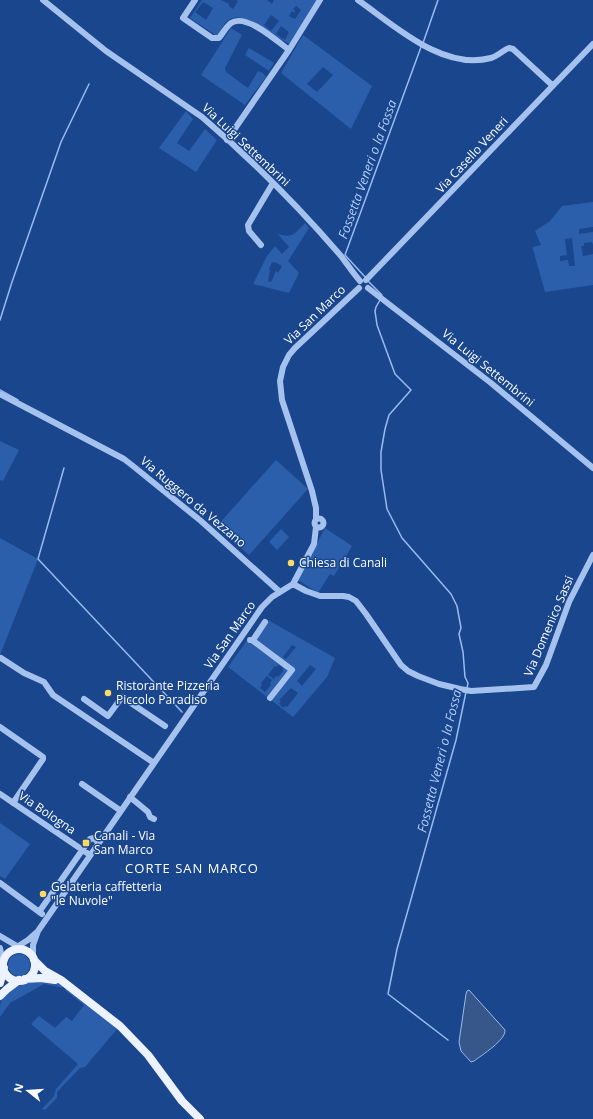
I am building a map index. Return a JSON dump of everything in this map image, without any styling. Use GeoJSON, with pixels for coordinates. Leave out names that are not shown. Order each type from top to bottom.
{"type":"FeatureCollection","features":[{"type":"Feature","properties":{"kind":"main road"},"geometry":{"type":"LineString","coordinates":[[0,983],[6,955],[17,949],[28,952],[45,971],[64,982],[111,1018],[133,1039],[148,1055],[182,1101],[200,1119]]}},
{"type":"Feature","properties":{"kind":"main road"},"geometry":{"type":"LineString","coordinates":[[0,996],[7,988],[29,976],[33,972],[33,959]]}},
{"type":"Feature","properties":{"kind":"main road"},"geometry":{"type":"LineString","coordinates":[[4,965],[8,976],[15,980],[45,978],[64,982]]}},
{"type":"Feature","properties":{"kind":"street","name":"Via Luigi Settembrini"},"geometry":{"type":"LineString","coordinates":[[43,0],[106,51],[202,117],[273,183],[337,252],[360,281]]}},
{"type":"Feature","properties":{"kind":"street"},"geometry":{"type":"LineString","coordinates":[[195,0],[183,18],[212,38],[219,38],[230,24],[242,21],[254,25],[289,50]]}},
{"type":"Feature","properties":{"kind":"street"},"geometry":{"type":"LineString","coordinates":[[227,140],[289,50],[320,0]]}},
{"type":"Feature","properties":{"kind":"street"},"geometry":{"type":"LineString","coordinates":[[358,0],[394,26],[438,54],[462,60],[484,60],[493,58],[510,48],[513,49],[552,85]]}},
{"type":"Feature","properties":{"kind":"street","name":"Via Casello Veneri"},"geometry":{"type":"LineString","coordinates":[[367,279],[472,172],[552,85],[593,44]]}},
{"type":"Feature","properties":{"kind":"street"},"geometry":{"type":"LineString","coordinates":[[261,245],[249,231],[248,225],[273,183]]}},
{"type":"Feature","properties":{"kind":"street"},"geometry":{"type":"LineString","coordinates":[[367,279],[368,288],[364,290],[359,288],[358,285],[360,281],[367,279]]}},
{"type":"Feature","properties":{"kind":"street","name":"Via San Marco"},"geometry":{"type":"LineString","coordinates":[[33,959],[33,945],[38,931],[47,917],[266,603],[293,584],[314,544],[319,527],[314,523],[319,519],[306,469],[282,400],[280,391],[281,374],[285,361],[295,348],[359,288]]}},
{"type":"Feature","properties":{"kind":"street","name":"Via Luigi Settembrini"},"geometry":{"type":"LineString","coordinates":[[368,288],[491,383],[593,468]]}},
{"type":"Feature","properties":{"kind":"street","name":"Via Ruggero da Vezzano"},"geometry":{"type":"LineString","coordinates":[[0,394],[124,459],[201,521],[280,592]]}},
{"type":"Feature","properties":{"kind":"street","name":"Via Domenico Sassi"},"geometry":{"type":"LineString","coordinates":[[293,584],[320,596],[342,596],[349,597],[356,601],[401,665],[408,672],[439,684],[471,691],[534,687],[546,666],[569,602],[593,555]]}},
{"type":"Feature","properties":{"kind":"street"},"geometry":{"type":"LineString","coordinates":[[252,640],[265,622]]}},
{"type":"Feature","properties":{"kind":"street"},"geometry":{"type":"LineString","coordinates":[[243,636],[252,640],[292,670],[270,698]]}},
{"type":"Feature","properties":{"kind":"street"},"geometry":{"type":"LineString","coordinates":[[1,658],[24,673],[44,682],[53,695],[154,763]]}},
{"type":"Feature","properties":{"kind":"street"},"geometry":{"type":"LineString","coordinates":[[84,699],[108,716],[122,696],[175,733]]}},
{"type":"Feature","properties":{"kind":"street"},"geometry":{"type":"LineString","coordinates":[[0,726],[43,757],[13,803]]}},
{"type":"Feature","properties":{"kind":"street"},"geometry":{"type":"LineString","coordinates":[[82,784],[121,811]]}},
{"type":"Feature","properties":{"kind":"street","name":"Via Bologna"},"geometry":{"type":"LineString","coordinates":[[0,794],[90,855]]}},
{"type":"Feature","properties":{"kind":"street"},"geometry":{"type":"LineString","coordinates":[[130,797],[148,812],[150,817],[154,820]]}},
{"type":"Feature","properties":{"kind":"street","name":"Via Bologna"},"geometry":{"type":"LineString","coordinates":[[39,912],[91,838],[94,838],[98,843]]}},
{"type":"Feature","properties":{"kind":"street"},"geometry":{"type":"LineString","coordinates":[[0,884],[47,917]]}},
{"type":"Feature","properties":{"kind":"street","name":"Via San Marco"},"geometry":{"type":"LineString","coordinates":[[17,949],[38,931]]}},
{"type":"Feature","properties":{"kind":"street"},"geometry":{"type":"LineString","coordinates":[[0,936],[17,949]]}},
{"type":"Feature","properties":{"kind":"street"},"geometry":{"type":"LineString","coordinates":[[0,948],[4,965]]}},
{"type":"Feature","properties":{"kind":"shaded area"},"geometry":{"type":"Polygon","coordinates":[[[202,0],[221,0],[229,4],[229,6],[233,9],[238,1],[236,0],[267,0],[272,4],[274,0],[317,0],[289,44],[268,30],[243,18],[236,17],[228,20],[217,36],[190,18],[202,0]],[[203,2],[195,12],[206,20],[213,8],[203,2]],[[296,6],[293,9],[295,11],[294,13],[292,11],[289,16],[295,19],[301,10],[296,6]],[[271,15],[264,25],[271,31],[279,21],[271,15]],[[281,26],[276,34],[285,40],[289,32],[281,26]]]}},
{"type":"Feature","properties":{"kind":"shaded area"},"geometry":{"type":"Polygon","coordinates":[[[231,28],[242,35],[225,68],[226,72],[248,88],[258,71],[263,73],[266,77],[245,105],[201,75],[231,28]]]}},
{"type":"Feature","properties":{"kind":"shaded area"},"geometry":{"type":"Polygon","coordinates":[[[303,35],[372,86],[351,129],[281,73],[303,35]],[[323,67],[307,84],[317,92],[333,75],[323,67]]]}},
{"type":"Feature","properties":{"kind":"shaded area"},"geometry":{"type":"Polygon","coordinates":[[[249,48],[274,63],[269,71],[245,55],[249,48]]]}},
{"type":"Feature","properties":{"kind":"shaded area"},"geometry":{"type":"Polygon","coordinates":[[[186,111],[193,119],[177,143],[189,151],[205,129],[217,140],[196,172],[159,148],[186,111]]]}},
{"type":"Feature","properties":{"kind":"shaded area"},"geometry":{"type":"Polygon","coordinates":[[[593,202],[593,227],[579,229],[579,234],[593,232],[593,245],[592,242],[584,243],[584,246],[581,246],[583,256],[593,254],[593,285],[545,292],[533,249],[533,247],[541,245],[535,231],[550,221],[562,206],[593,202]],[[572,238],[565,239],[567,255],[560,256],[560,261],[568,260],[569,266],[575,266],[572,238]]]}},
{"type":"Feature","properties":{"kind":"shaded area"},"geometry":{"type":"Polygon","coordinates":[[[305,223],[309,228],[288,261],[299,273],[289,293],[253,284],[267,256],[275,246],[282,254],[289,247],[278,234],[287,236],[293,234],[305,223]],[[272,262],[269,269],[268,281],[271,282],[276,271],[278,273],[282,266],[272,262]]]}},
{"type":"Feature","properties":{"kind":"shaded area"},"geometry":{"type":"Polygon","coordinates":[[[0,441],[19,450],[3,481],[0,480],[0,441]]]}},
{"type":"Feature","properties":{"kind":"shaded area"},"geometry":{"type":"Polygon","coordinates":[[[276,460],[308,489],[249,555],[217,526],[276,460]]]}},
{"type":"Feature","properties":{"kind":"shaded area"},"geometry":{"type":"Polygon","coordinates":[[[325,528],[352,546],[334,576],[330,574],[318,593],[298,580],[325,528]]]}},
{"type":"Feature","properties":{"kind":"shaded area"},"geometry":{"type":"Polygon","coordinates":[[[281,529],[289,537],[277,550],[269,542],[281,529]]]}},
{"type":"Feature","properties":{"kind":"shaded area"},"geometry":{"type":"Polygon","coordinates":[[[0,538],[38,559],[0,655],[0,538]]]}},
{"type":"Feature","properties":{"kind":"shaded area"},"geometry":{"type":"Polygon","coordinates":[[[268,620],[335,658],[327,677],[293,717],[228,667],[248,639],[252,640],[268,620]],[[292,645],[283,657],[286,659],[296,647],[292,645]],[[279,665],[276,667],[275,666],[268,675],[274,679],[283,671],[283,668],[279,665]],[[310,665],[297,681],[302,686],[316,669],[310,665]],[[267,676],[261,683],[262,685],[260,688],[265,692],[271,685],[270,683],[272,680],[267,676]],[[291,688],[279,700],[281,701],[279,704],[284,708],[285,706],[287,707],[298,693],[291,688]]]}},
{"type":"Feature","properties":{"kind":"shaded area"},"geometry":{"type":"Polygon","coordinates":[[[0,823],[30,844],[5,879],[0,876],[0,823]]]}},
{"type":"Feature","properties":{"kind":"shaded area"},"geometry":{"type":"Polygon","coordinates":[[[19,954],[23,955],[29,961],[29,969],[23,975],[19,976],[15,975],[9,969],[8,965],[9,961],[15,955],[19,954]]]}},
{"type":"Feature","properties":{"kind":"shaded area"},"geometry":{"type":"Polygon","coordinates":[[[36,981],[53,981],[64,986],[62,988],[44,984],[10,1003],[0,1017],[1,1001],[7,992],[26,983],[36,981]]]}},
{"type":"Feature","properties":{"kind":"shaded area"},"geometry":{"type":"Polygon","coordinates":[[[69,986],[117,1029],[85,1067],[80,1068],[57,1092],[57,1098],[45,1110],[42,1109],[54,1096],[56,1089],[78,1064],[31,1024],[39,1016],[55,1028],[66,1017],[72,1021],[84,1005],[65,990],[69,986]]]}},
{"type":"Feature","properties":{"kind":"shaded area"},"geometry":{"type":"Polygon","coordinates":[[[469,990],[505,1030],[498,1043],[471,1062],[461,1051],[459,1042],[466,994],[469,990]]]}},
{"type":"Feature","properties":{"kind":"waterway","name":"Fossetta Veneri o la Fossa"},"geometry":{"type":"LineString","coordinates":[[423,43],[438,0]]}},
{"type":"Feature","properties":{"kind":"waterway","name":"Fossetta Veneri o la Fossa"},"geometry":{"type":"LineString","coordinates":[[366,278],[345,255],[421,47]]}},
{"type":"Feature","properties":{"kind":"waterway"},"geometry":{"type":"LineString","coordinates":[[0,320],[61,142],[89,84]]}},
{"type":"Feature","properties":{"kind":"waterway","name":"Fossetta Veneri o la Fossa"},"geometry":{"type":"LineString","coordinates":[[368,281],[382,295]]}},
{"type":"Feature","properties":{"kind":"waterway","name":"Fossetta Veneri o la Fossa"},"geometry":{"type":"LineString","coordinates":[[380,300],[375,311],[377,325],[395,374],[411,390],[389,415],[385,429],[381,452],[381,470],[387,509],[402,538],[451,594],[457,606],[461,628],[459,634],[463,652],[465,677],[468,683],[467,688]]}},
{"type":"Feature","properties":{"kind":"waterway"},"geometry":{"type":"LineString","coordinates":[[0,390],[18,400]]}},
{"type":"Feature","properties":{"kind":"waterway"},"geometry":{"type":"LineString","coordinates":[[64,468],[38,559],[182,712]]}},
{"type":"Feature","properties":{"kind":"waterway","name":"Fossetta Veneri o la Fossa"},"geometry":{"type":"LineString","coordinates":[[448,1040],[388,994],[397,949],[456,740],[466,692]]}},
{"type":"Feature","properties":{"kind":"place","name":"Chiesa di Canali"},"geometry":{"type":"Point","coordinates":[291,563]}},
{"type":"Feature","properties":{"kind":"place","name":"Ristorante Pizzeria Piccolo Paradiso"},"geometry":{"type":"Point","coordinates":[108,693]}},
{"type":"Feature","properties":{"kind":"place","name":"Canali - Via San Marco"},"geometry":{"type":"Point","coordinates":[86,843]}},
{"type":"Feature","properties":{"kind":"place","name":"Gelateria caffetteria \"le Nuvole\""},"geometry":{"type":"Point","coordinates":[43,894]}},
{"type":"Feature","properties":{"kind":"district","name":"CORTE SAN MARCO"},"geometry":{"type":"Point","coordinates":[192,868]}}]}
